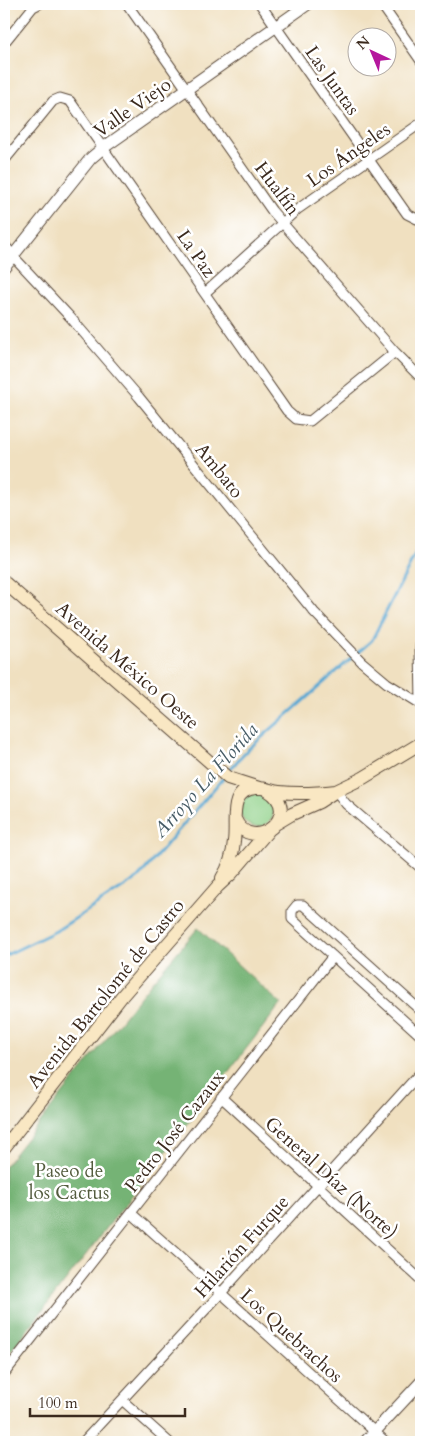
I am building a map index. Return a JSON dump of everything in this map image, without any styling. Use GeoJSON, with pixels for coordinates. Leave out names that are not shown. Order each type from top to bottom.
{"type":"FeatureCollection","features":[{"type":"Feature","properties":{"kind":"main road","name":"Avenida México Oeste"},"geometry":{"type":"LineString","coordinates":[[4,582],[228,778],[263,789]]}},
{"type":"Feature","properties":{"kind":"main road","name":"Avenida Bartolomé de Castro"},"geometry":{"type":"LineString","coordinates":[[4,1148],[122,996],[272,827],[288,816],[319,802],[336,791],[363,778],[421,743]]}},
{"type":"Feature","properties":{"kind":"main road"},"geometry":{"type":"LineString","coordinates":[[228,778],[234,815],[242,828],[249,832],[257,834],[272,827],[280,815],[279,803],[276,796],[263,789],[248,790],[241,794],[236,802],[234,815]]}},
{"type":"Feature","properties":{"kind":"main road","name":"Avenida Bartolomé de Castro"},"geometry":{"type":"LineString","coordinates":[[263,789],[295,792],[336,791]]}},
{"type":"Feature","properties":{"kind":"main road","name":"Avenida Bartolomé de Castro"},"geometry":{"type":"LineString","coordinates":[[218,886],[231,856],[234,841],[234,815]]}},
{"type":"Feature","properties":{"kind":"street","name":"Hualfín"},"geometry":{"type":"LineString","coordinates":[[127,4],[272,211],[395,352],[421,378]]}},
{"type":"Feature","properties":{"kind":"street","name":"Las Juntas"},"geometry":{"type":"LineString","coordinates":[[260,4],[407,214],[419,219]]}},
{"type":"Feature","properties":{"kind":"street","name":"Valle Viejo"},"geometry":{"type":"LineString","coordinates":[[4,267],[92,158],[103,148],[308,4]]}},
{"type":"Feature","properties":{"kind":"street"},"geometry":{"type":"LineString","coordinates":[[381,4],[421,61]]}},
{"type":"Feature","properties":{"kind":"street"},"geometry":{"type":"LineString","coordinates":[[4,43],[34,5]]}},
{"type":"Feature","properties":{"kind":"street","name":"La Paz"},"geometry":{"type":"LineString","coordinates":[[4,161],[53,101],[60,98],[70,101],[287,411],[296,419],[310,421],[395,352]]}},
{"type":"Feature","properties":{"kind":"street","name":"Los Ángeles"},"geometry":{"type":"LineString","coordinates":[[205,293],[298,209],[421,122]]}},
{"type":"Feature","properties":{"kind":"street","name":"Ambato"},"geometry":{"type":"LineString","coordinates":[[4,244],[139,397],[314,612],[362,662],[387,683],[421,704]]}},
{"type":"Feature","properties":{"kind":"street"},"geometry":{"type":"LineString","coordinates":[[421,635],[421,704]]}},
{"type":"Feature","properties":{"kind":"street"},"geometry":{"type":"LineString","coordinates":[[336,791],[346,804],[421,868]]}},
{"type":"Feature","properties":{"kind":"street"},"geometry":{"type":"LineString","coordinates":[[421,1011],[303,905],[297,905],[292,911],[292,919],[421,1036]]}},
{"type":"Feature","properties":{"kind":"street","name":"Pedro José Cazaux"},"geometry":{"type":"LineString","coordinates":[[4,1374],[333,956]]}},
{"type":"Feature","properties":{"kind":"street","name":"Hilarión Furque"},"geometry":{"type":"LineString","coordinates":[[83,1442],[421,1072]]}},
{"type":"Feature","properties":{"kind":"street","name":"General Díaz (Norte)"},"geometry":{"type":"LineString","coordinates":[[221,1097],[421,1280]]}},
{"type":"Feature","properties":{"kind":"street","name":"Los Quebrachos"},"geometry":{"type":"LineString","coordinates":[[131,1213],[386,1442]]}},
{"type":"Feature","properties":{"kind":"street"},"geometry":{"type":"LineString","coordinates":[[365,1442],[421,1382]]}},
{"type":"Feature","properties":{"kind":"street"},"geometry":{"type":"LineString","coordinates":[[122,1400],[169,1442]]}},
{"type":"Feature","properties":{"kind":"green space"},"geometry":{"type":"Polygon","coordinates":[[[257,793],[264,794],[269,798],[273,803],[273,817],[269,822],[264,826],[257,827],[250,826],[245,822],[241,817],[240,810],[241,803],[245,798],[250,794],[257,793]]]}},
{"type":"Feature","properties":{"kind":"green space","name":"Paseo de los Cactus"},"geometry":{"type":"Polygon","coordinates":[[[198,928],[281,1004],[4,1360],[4,1167],[155,978],[198,928]]]}},
{"type":"Feature","properties":{"kind":"waterway","name":"Arroyo La Florida"},"geometry":{"type":"LineString","coordinates":[[227,773],[245,752],[372,640],[416,553],[421,536]]}},
{"type":"Feature","properties":{"kind":"waterway","name":"Arroyo La Florida"},"geometry":{"type":"LineString","coordinates":[[4,956],[56,931],[138,878],[223,778]]}}]}
